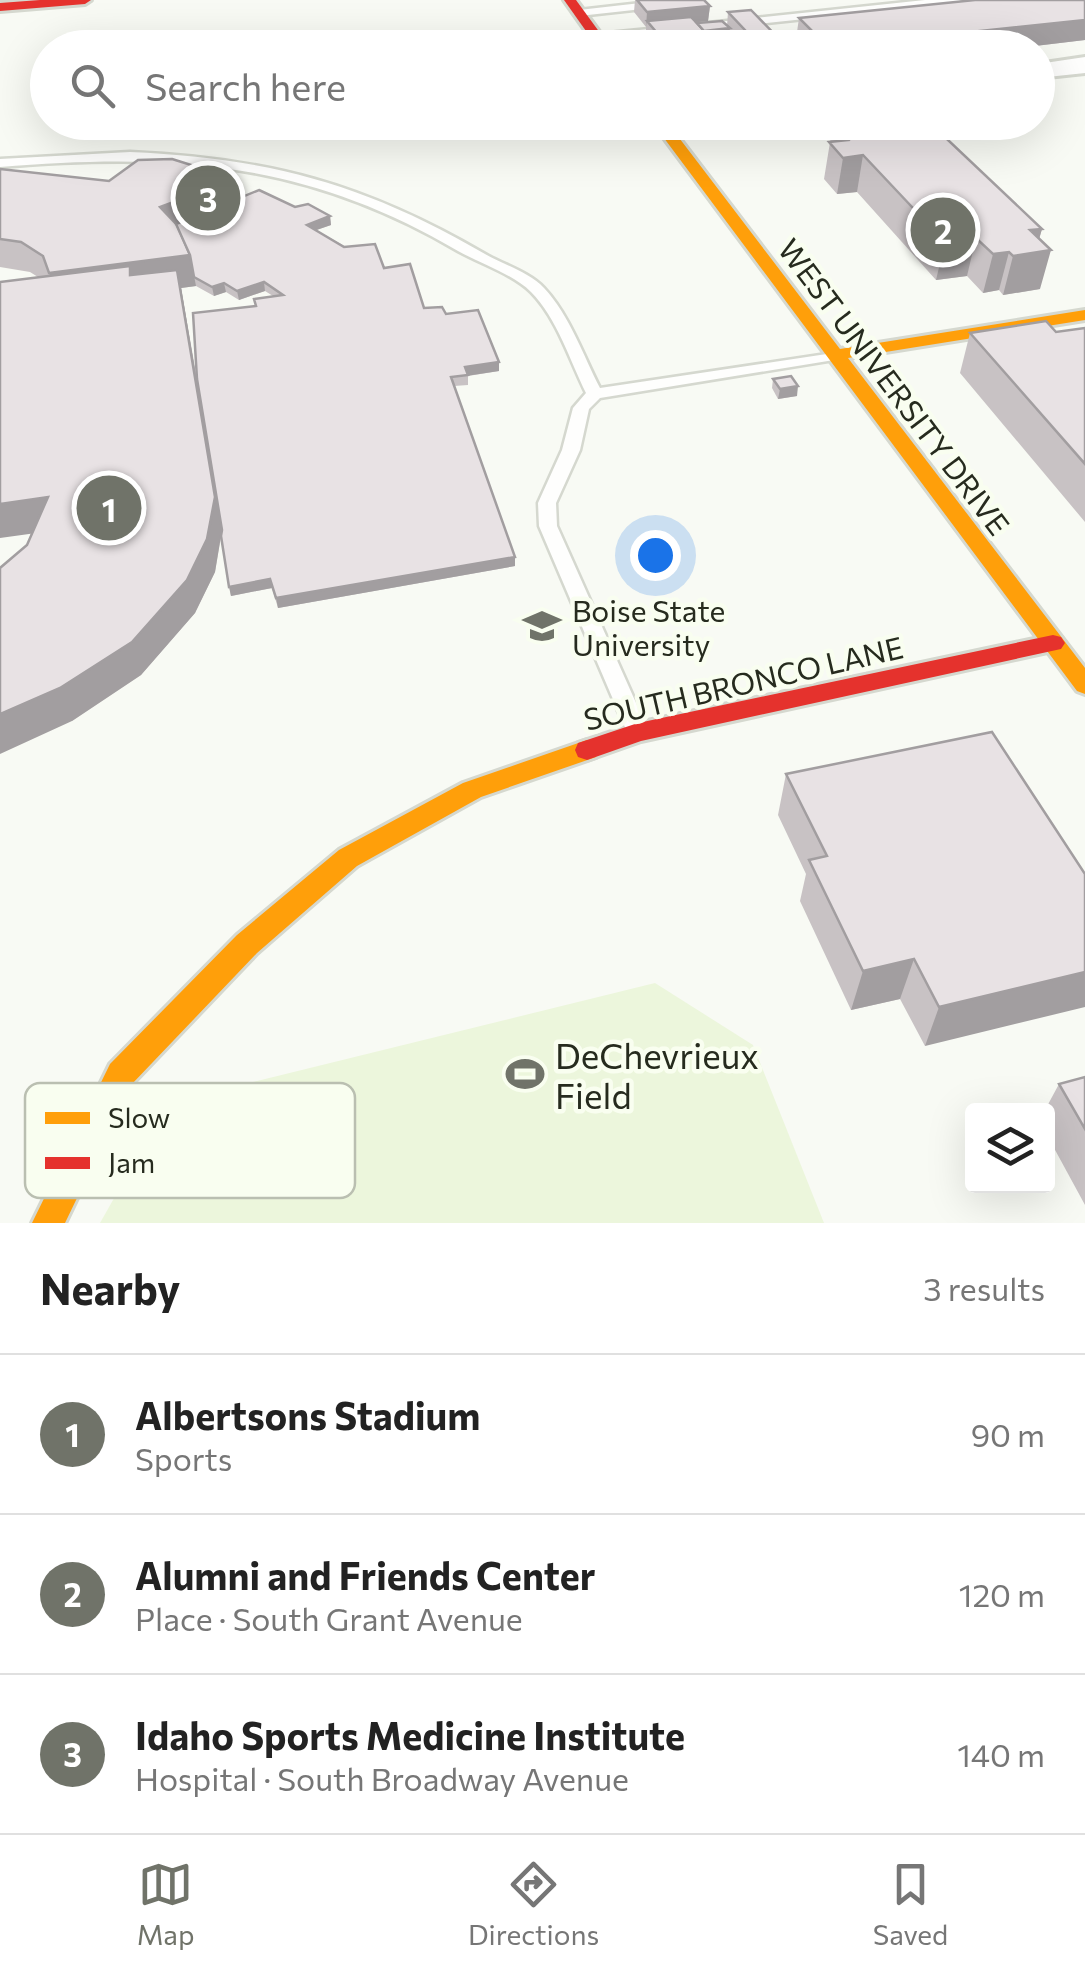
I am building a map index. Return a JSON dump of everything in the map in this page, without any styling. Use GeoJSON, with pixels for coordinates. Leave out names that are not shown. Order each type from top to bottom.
{"type":"FeatureCollection","features":[{"type":"Feature","properties":{"kind":"street"},"geometry":{"type":"LineString","coordinates":[[0,7],[85,0]]}},
{"type":"Feature","properties":{"kind":"street"},"geometry":{"type":"LineString","coordinates":[[574,6],[592,30]]}},
{"type":"Feature","properties":{"kind":"street"},"geometry":{"type":"LineString","coordinates":[[1055,69],[1085,65]]}},
{"type":"Feature","properties":{"kind":"street","name":"WEST UNIVERSITY DRIVE"},"geometry":{"type":"LineString","coordinates":[[672,140],[1085,685]]}},
{"type":"Feature","properties":{"kind":"street"},"geometry":{"type":"LineString","coordinates":[[834,356],[1085,315]]}},
{"type":"Feature","properties":{"kind":"street","name":"SOUTH BRONCO LANE"},"geometry":{"type":"LineString","coordinates":[[117,1083],[247,944],[348,858],[472,790],[638,732],[1053,644]]}},
{"type":"Feature","properties":{"kind":"street","name":"SOUTH BRONCO LANE"},"geometry":{"type":"LineString","coordinates":[[48,1223],[60,1198]]}},
{"type":"Feature","properties":{"kind":"lane"},"geometry":{"type":"LineString","coordinates":[[574,6],[697,0]]}},
{"type":"Feature","properties":{"kind":"lane"},"geometry":{"type":"LineString","coordinates":[[702,30],[956,0]]}},
{"type":"Feature","properties":{"kind":"lane"},"geometry":{"type":"LineString","coordinates":[[0,162],[136,156],[218,160],[305,176],[402,211],[540,290],[596,394]]}},
{"type":"Feature","properties":{"kind":"lane"},"geometry":{"type":"LineString","coordinates":[[638,732],[548,526],[546,502],[571,450],[581,408],[596,394],[834,356]]}},
{"type":"Feature","properties":{"kind":"green space","name":"DeChevrieux Field"},"geometry":{"type":"Polygon","coordinates":[[[655,983],[753,1045],[824,1223],[100,1223],[114,1198],[355,1198],[355,1083],[249,1083],[655,983]]]}},
{"type":"Feature","properties":{"kind":"building"},"geometry":{"type":"Polygon","coordinates":[[[637,0],[704,0],[710,6],[647,12],[637,0]]]}},
{"type":"Feature","properties":{"kind":"building"},"geometry":{"type":"Polygon","coordinates":[[[975,0],[1085,0],[1085,20],[990,30],[811,30],[799,18],[975,0]]]}},
{"type":"Feature","properties":{"kind":"building"},"geometry":{"type":"Polygon","coordinates":[[[751,10],[770,30],[745,30],[728,12],[751,10]]]}},
{"type":"Feature","properties":{"kind":"building"},"geometry":{"type":"Polygon","coordinates":[[[691,17],[703,30],[655,30],[647,21],[691,17]]]}},
{"type":"Feature","properties":{"kind":"building"},"geometry":{"type":"Polygon","coordinates":[[[722,21],[730,28],[703,30],[697,23],[722,21]]]}},
{"type":"Feature","properties":{"kind":"building"},"geometry":{"type":"Polygon","coordinates":[[[948,140],[1042,229],[1030,230],[1051,250],[1013,256],[1009,252],[993,254],[976,238],[945,242],[863,155],[843,158],[829,142],[948,140]]]}},
{"type":"Feature","properties":{"kind":"building"},"geometry":{"type":"Polygon","coordinates":[[[172,159],[201,168],[217,186],[160,207],[177,225],[190,255],[49,273],[43,256],[21,242],[0,239],[0,169],[109,181],[138,160],[172,159]]]}},
{"type":"Feature","properties":{"kind":"building"},"geometry":{"type":"Polygon","coordinates":[[[259,190],[295,207],[308,204],[330,216],[307,225],[344,247],[375,244],[384,268],[410,264],[424,308],[442,307],[446,314],[478,310],[499,362],[465,367],[468,375],[451,377],[515,557],[276,598],[270,579],[229,587],[197,379],[193,313],[256,306],[254,299],[283,295],[264,282],[237,291],[224,283],[212,287],[194,277],[190,255],[176,224],[259,190]]]}},
{"type":"Feature","properties":{"kind":"building"},"geometry":{"type":"Polygon","coordinates":[[[130,266],[130,275],[177,270],[215,497],[207,539],[187,580],[132,642],[60,688],[0,714],[0,568],[27,545],[48,497],[0,504],[0,282],[130,266]]]}},
{"type":"Feature","properties":{"kind":"building"},"geometry":{"type":"Polygon","coordinates":[[[1046,321],[1056,332],[1085,328],[1085,464],[970,333],[1046,321]]]}},
{"type":"Feature","properties":{"kind":"building"},"geometry":{"type":"Polygon","coordinates":[[[791,376],[798,386],[780,389],[773,379],[791,376]]]}},
{"type":"Feature","properties":{"kind":"building"},"geometry":{"type":"Polygon","coordinates":[[[992,732],[1085,874],[1085,972],[939,1007],[914,959],[863,971],[809,860],[827,856],[786,774],[992,732]]]}},
{"type":"Feature","properties":{"kind":"building"},"geometry":{"type":"Polygon","coordinates":[[[1085,1077],[1085,1129],[1059,1084],[1085,1077]]]}},
{"type":"Feature","properties":{"kind":"traffic: slow"},"geometry":{"type":"LineString","coordinates":[[673,140],[1085,685]]}},
{"type":"Feature","properties":{"kind":"traffic: slow"},"geometry":{"type":"LineString","coordinates":[[834,355],[1085,315]]}},
{"type":"Feature","properties":{"kind":"traffic: slow"},"geometry":{"type":"LineString","coordinates":[[117,1083],[247,944],[348,858],[472,790],[587,750]]}},
{"type":"Feature","properties":{"kind":"traffic: slow"},"geometry":{"type":"LineString","coordinates":[[48,1223],[60,1198]]}},
{"type":"Feature","properties":{"kind":"traffic: jam"},"geometry":{"type":"LineString","coordinates":[[0,7],[85,0]]}},
{"type":"Feature","properties":{"kind":"traffic: jam"},"geometry":{"type":"LineString","coordinates":[[570,0],[592,30]]}},
{"type":"Feature","properties":{"kind":"traffic: jam"},"geometry":{"type":"LineString","coordinates":[[587,750],[638,732],[1053,643]]}},
{"type":"Feature","properties":{"kind":"place","name":"Idaho Sports Medicine Institute"},"geometry":{"type":"Point","coordinates":[208,198]}},
{"type":"Feature","properties":{"kind":"place","name":"Alumni and Friends Center"},"geometry":{"type":"Point","coordinates":[943,230]}},
{"type":"Feature","properties":{"kind":"place","name":"Albertsons Stadium"},"geometry":{"type":"Point","coordinates":[109,508]}},
{"type":"Feature","properties":{"kind":"place","name":"Boise State University"},"geometry":{"type":"Point","coordinates":[542,626]}},
{"type":"Feature","properties":{"kind":"place","name":"DeChevrieux Field"},"geometry":{"type":"Point","coordinates":[525,1074]}}]}
